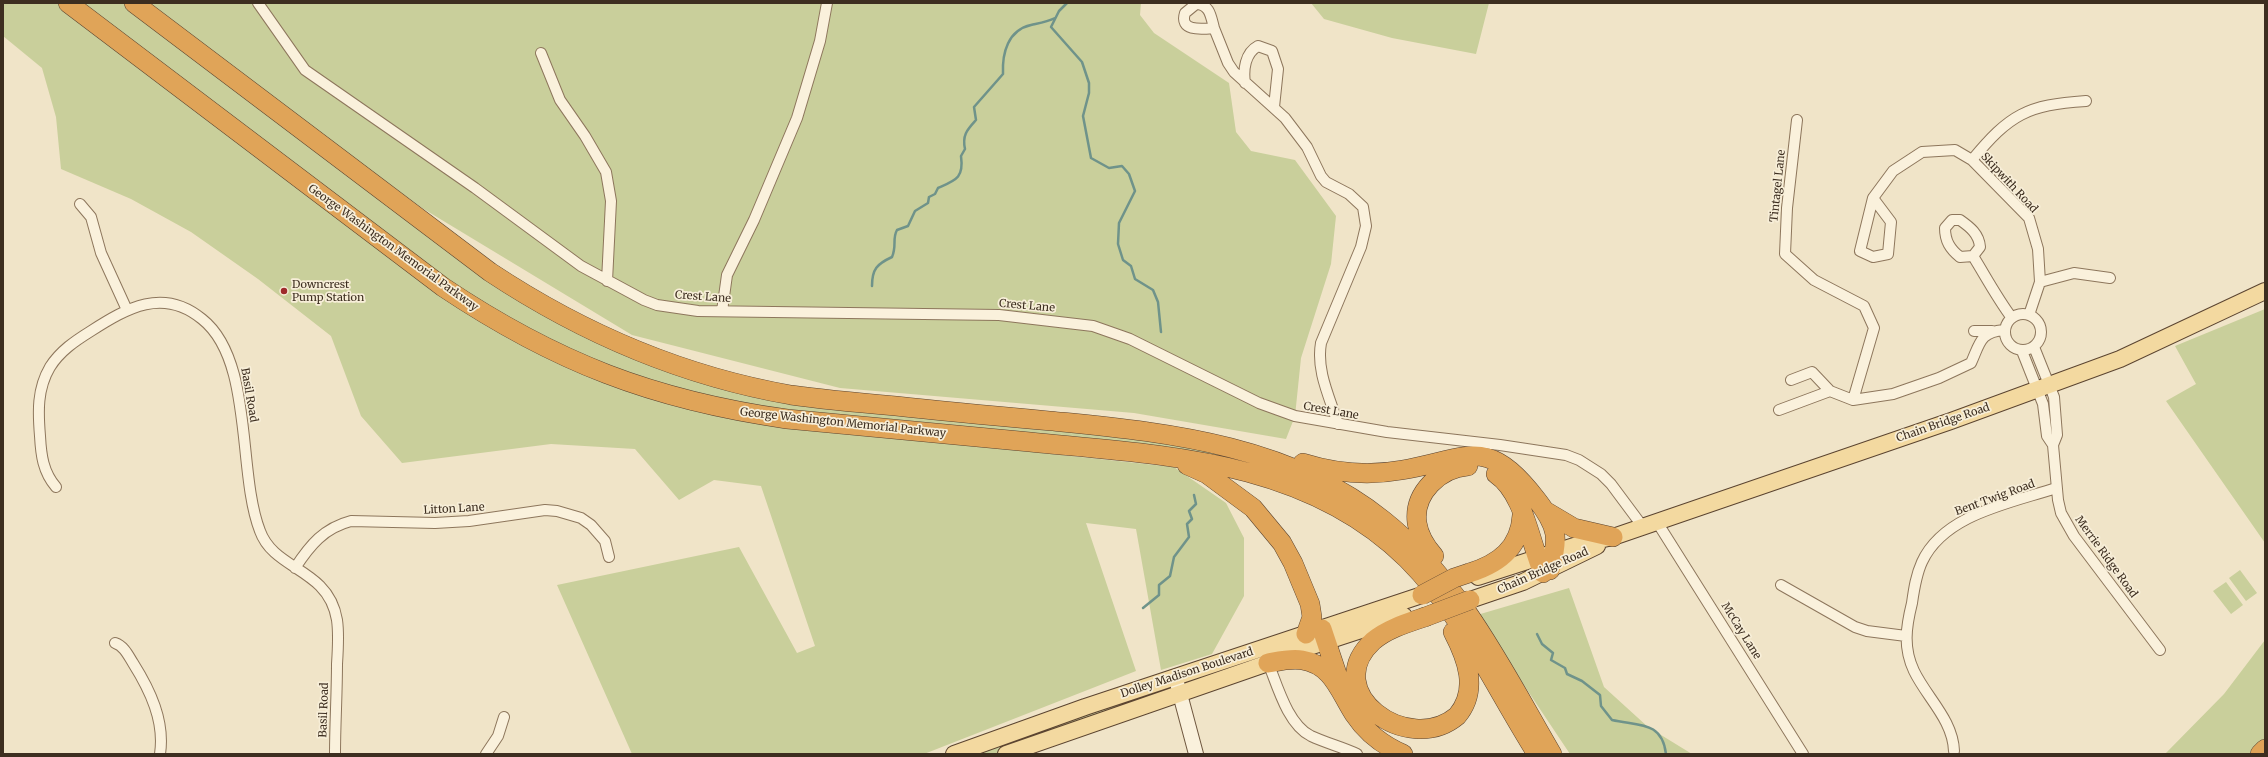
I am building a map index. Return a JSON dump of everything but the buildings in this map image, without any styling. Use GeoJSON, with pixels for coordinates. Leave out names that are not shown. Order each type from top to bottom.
{"type":"FeatureCollection","features":[{"type":"Feature","properties":{"kind":"highway","name":"George Washington Memorial Parkway"},"geometry":{"type":"LineString","coordinates":[[68,3],[443,287],[487,316],[568,359],[640,387],[685,400],[742,412],[787,419],[1143,453],[1189,459],[1235,468],[1280,481],[1316,495],[1370,527],[1406,558],[1421,601],[1468,636],[1537,754]]}},
{"type":"Feature","properties":{"kind":"highway","name":"George Washington Memorial Parkway"},"geometry":{"type":"LineString","coordinates":[[134,3],[483,267],[538,303],[616,343],[685,369],[726,381],[793,395],[1122,428],[1199,440],[1245,451],[1289,466],[1316,478],[1350,497],[1382,519],[1416,549],[1437,572],[1480,630],[1552,754]]}},
{"type":"Feature","properties":{"kind":"highway"},"geometry":{"type":"LineString","coordinates":[[1245,451],[1284,457],[1330,470],[1360,473],[1400,470],[1456,456],[1483,457],[1498,462],[1513,472],[1547,512],[1556,534],[1555,552],[1543,567],[1516,497],[1509,485],[1494,472],[1479,467],[1463,466],[1444,473],[1430,484],[1421,500],[1417,518],[1421,535],[1450,577],[1480,630]]}},
{"type":"Feature","properties":{"kind":"highway"},"geometry":{"type":"LineString","coordinates":[[1143,453],[1192,466],[1208,474],[1242,499],[1262,517],[1282,543],[1293,562],[1310,604],[1312,617],[1318,635],[1345,697]]}},
{"type":"Feature","properties":{"kind":"highway"},"geometry":{"type":"LineString","coordinates":[[1547,512],[1574,528],[1613,537]]}},
{"type":"Feature","properties":{"kind":"highway"},"geometry":{"type":"LineString","coordinates":[[1421,601],[1466,661],[1470,678],[1469,692],[1462,710],[1444,728],[1421,736],[1402,736],[1384,728],[1366,711],[1358,690],[1358,670],[1362,656],[1374,641],[1391,630],[1421,601],[1454,578],[1471,576],[1507,554],[1519,534],[1522,515]]}},
{"type":"Feature","properties":{"kind":"highway"},"geometry":{"type":"LineString","coordinates":[[1421,601],[1478,598]]}},
{"type":"Feature","properties":{"kind":"highway"},"geometry":{"type":"LineString","coordinates":[[1265,656],[1297,659],[1319,665],[1334,679],[1354,714],[1368,731],[1384,744],[1403,754]]}},
{"type":"Feature","properties":{"kind":"highway"},"geometry":{"type":"LineString","coordinates":[[2260,754],[2265,749]]}},
{"type":"Feature","properties":{"kind":"main road","name":"Chain Bridge Road"},"geometry":{"type":"LineString","coordinates":[[1478,598],[1543,567],[1613,537],[2044,387],[2150,346],[2265,291]]}},
{"type":"Feature","properties":{"kind":"main road","name":"Chain Bridge Road"},"geometry":{"type":"LineString","coordinates":[[1555,552],[1580,544],[1613,537]]}},
{"type":"Feature","properties":{"kind":"main road","name":"Chain Bridge Road"},"geometry":{"type":"LineString","coordinates":[[1471,576],[1543,567]]}},
{"type":"Feature","properties":{"kind":"main road","name":"Dolley Madison Boulevard"},"geometry":{"type":"LineString","coordinates":[[1006,754],[1180,694],[1265,656],[1318,635],[1421,601]]}},
{"type":"Feature","properties":{"kind":"main road","name":"Dolley Madison Boulevard"},"geometry":{"type":"LineString","coordinates":[[962,753],[1085,707],[1175,677],[1265,656],[1318,635]]}},
{"type":"Feature","properties":{"kind":"main road"},"geometry":{"type":"LineString","coordinates":[[1175,677],[1196,754]]}},
{"type":"Feature","properties":{"kind":"street","name":"Crest Lane"},"geometry":{"type":"LineString","coordinates":[[258,3],[305,70],[475,188],[581,266],[607,281],[657,304],[698,311],[999,315],[1076,323],[1130,339],[1274,410],[1295,416],[1387,432],[1500,445],[1572,458],[1601,474],[1650,524]]}},
{"type":"Feature","properties":{"kind":"street"},"geometry":{"type":"LineString","coordinates":[[722,311],[728,275],[765,195],[799,113],[820,41],[827,3]]}},
{"type":"Feature","properties":{"kind":"street"},"geometry":{"type":"LineString","coordinates":[[1214,28],[1228,63],[1244,83],[1274,107],[1299,135],[1326,182],[1359,201],[1366,214],[1366,226],[1361,247],[1321,343],[1319,354],[1322,374],[1338,424]]}},
{"type":"Feature","properties":{"kind":"street"},"geometry":{"type":"LineString","coordinates":[[1244,83],[1245,65],[1249,54],[1258,46],[1272,51],[1278,69],[1274,107]]}},
{"type":"Feature","properties":{"kind":"street"},"geometry":{"type":"LineString","coordinates":[[541,53],[560,100],[585,136],[606,172],[611,201],[607,281]]}},
{"type":"Feature","properties":{"kind":"street"},"geometry":{"type":"LineString","coordinates":[[1972,160],[1995,134],[2021,114],[2033,108],[2086,101]]}},
{"type":"Feature","properties":{"kind":"street","name":"Tintagel Lane"},"geometry":{"type":"LineString","coordinates":[[1797,120],[1787,208],[1785,254],[1814,280],[1864,306],[1874,328],[1852,400]]}},
{"type":"Feature","properties":{"kind":"street","name":"Skipwith Road"},"geometry":{"type":"LineString","coordinates":[[1873,198],[1891,222],[1888,254],[1873,257],[1860,251],[1873,198],[1893,171],[1922,152],[1955,150],[1972,160],[2029,218],[2038,249],[2040,282],[2029,315]]}},
{"type":"Feature","properties":{"kind":"street"},"geometry":{"type":"LineString","coordinates":[[80,204],[91,217],[101,253],[127,310]]}},
{"type":"Feature","properties":{"kind":"street"},"geometry":{"type":"LineString","coordinates":[[1973,256],[1995,295],[2012,318]]}},
{"type":"Feature","properties":{"kind":"street"},"geometry":{"type":"LineString","coordinates":[[2040,282],[2074,273],[2110,278]]}},
{"type":"Feature","properties":{"kind":"street","name":"Basil Road"},"geometry":{"type":"LineString","coordinates":[[56,487],[46,473],[40,448],[39,403],[46,376],[51,366],[66,348],[127,310],[154,302],[178,306],[202,318],[220,338],[231,362],[240,408],[249,484],[260,531],[274,552],[321,587],[328,597],[337,619],[334,754]]}},
{"type":"Feature","properties":{"kind":"street"},"geometry":{"type":"LineString","coordinates":[[2018,314],[2029,315],[2035,318],[2041,328],[2039,341],[2034,347],[2022,351],[2011,347],[2005,336],[2004,330],[2012,318],[2018,314]]}},
{"type":"Feature","properties":{"kind":"street"},"geometry":{"type":"LineString","coordinates":[[1974,331],[2004,330]]}},
{"type":"Feature","properties":{"kind":"street"},"geometry":{"type":"LineString","coordinates":[[1791,380],[1812,372],[1830,391],[1852,400],[1893,394],[1939,378],[1971,363],[1982,337],[1992,331]]}},
{"type":"Feature","properties":{"kind":"street"},"geometry":{"type":"LineString","coordinates":[[2034,347],[2044,387]]}},
{"type":"Feature","properties":{"kind":"street"},"geometry":{"type":"LineString","coordinates":[[2022,351],[2044,387]]}},
{"type":"Feature","properties":{"kind":"street","name":"Merrie Ridge Road"},"geometry":{"type":"LineString","coordinates":[[2044,387],[2054,397],[2057,435],[2053,445],[2056,488],[2061,513],[2066,524],[2160,650]]}},
{"type":"Feature","properties":{"kind":"street"},"geometry":{"type":"LineString","coordinates":[[1780,410],[1830,391]]}},
{"type":"Feature","properties":{"kind":"street","name":"Bent Twig Road"},"geometry":{"type":"LineString","coordinates":[[1954,752],[1948,726],[1914,672],[1910,661],[1906,636],[1918,574],[1922,562],[1937,540],[1958,523],[2056,488]]}},
{"type":"Feature","properties":{"kind":"street","name":"Litton Lane"},"geometry":{"type":"LineString","coordinates":[[295,568],[307,550],[320,536],[339,524],[351,521],[435,523],[469,521],[545,510],[569,513],[591,525],[605,541],[609,557]]}},
{"type":"Feature","properties":{"kind":"street","name":"McCay Lane"},"geometry":{"type":"LineString","coordinates":[[1650,524],[1803,754]]}},
{"type":"Feature","properties":{"kind":"street"},"geometry":{"type":"LineString","coordinates":[[1781,585],[1855,627],[1868,631],[1906,636]]}},
{"type":"Feature","properties":{"kind":"street"},"geometry":{"type":"LineString","coordinates":[[115,642],[125,650],[149,690],[160,725],[160,754]]}},
{"type":"Feature","properties":{"kind":"street"},"geometry":{"type":"LineString","coordinates":[[1265,656],[1288,712],[1301,730],[1357,754]]}},
{"type":"Feature","properties":{"kind":"street"},"geometry":{"type":"LineString","coordinates":[[486,754],[498,736],[504,717]]}},
{"type":"Feature","properties":{"kind":"green space"},"geometry":{"type":"Polygon","coordinates":[[[3,3],[59,3],[429,284],[613,383],[940,442],[1174,467],[1226,503],[1244,538],[1244,596],[1212,654],[1161,670],[1136,529],[1086,523],[1136,671],[924,754],[632,754],[557,585],[739,547],[797,653],[815,646],[761,486],[714,480],[679,500],[635,449],[551,444],[402,463],[361,416],[331,336],[258,279],[191,232],[131,199],[61,169],[56,117],[42,68],[3,36],[3,3]]]}},
{"type":"Feature","properties":{"kind":"green space"},"geometry":{"type":"Polygon","coordinates":[[[75,3],[124,3],[477,269],[665,367],[1237,454],[1278,476],[884,425],[670,392],[495,316],[75,3]]]}},
{"type":"Feature","properties":{"kind":"green space"},"geometry":{"type":"Polygon","coordinates":[[[143,3],[1141,3],[1140,15],[1154,33],[1229,83],[1236,132],[1251,151],[1295,160],[1336,216],[1331,264],[1301,358],[1295,416],[1286,439],[1134,413],[840,388],[632,335],[422,208],[143,3]]]}},
{"type":"Feature","properties":{"kind":"green space"},"geometry":{"type":"Polygon","coordinates":[[[1311,3],[1489,3],[1476,54],[1392,38],[1324,19],[1311,3]]]}},
{"type":"Feature","properties":{"kind":"green space"},"geometry":{"type":"Polygon","coordinates":[[[2265,309],[2265,543],[2166,401],[2196,384],[2175,346],[2265,309]]]}},
{"type":"Feature","properties":{"kind":"green space"},"geometry":{"type":"Polygon","coordinates":[[[2240,570],[2257,593],[2246,601],[2229,578],[2240,570]]]}},
{"type":"Feature","properties":{"kind":"green space"},"geometry":{"type":"Polygon","coordinates":[[[2226,582],[2243,605],[2231,614],[2213,591],[2226,582]]]}},
{"type":"Feature","properties":{"kind":"green space"},"geometry":{"type":"Polygon","coordinates":[[[1569,588],[1604,687],[1648,727],[1692,754],[1570,754],[1477,615],[1569,588]]]}},
{"type":"Feature","properties":{"kind":"green space"},"geometry":{"type":"Polygon","coordinates":[[[2265,640],[2265,754],[2165,754],[2224,694],[2265,640]]]}},
{"type":"Feature","properties":{"kind":"green space"},"geometry":{"type":"Polygon","coordinates":[[[1157,689],[1163,692],[1162,695],[996,754],[977,754],[1157,689]]]}},
{"type":"Feature","properties":{"kind":"waterway"},"geometry":{"type":"LineString","coordinates":[[1067,3],[1059,11],[1051,27],[1082,62],[1089,83],[1089,93],[1083,116],[1091,158],[1109,168],[1122,166],[1129,174],[1135,191],[1119,223],[1118,244],[1123,260],[1131,266],[1135,279],[1153,290],[1158,302],[1161,332]]}},
{"type":"Feature","properties":{"kind":"waterway"},"geometry":{"type":"LineString","coordinates":[[872,286],[873,275],[876,268],[892,257],[897,230],[908,226],[915,211],[928,203],[929,197],[935,194],[938,188],[950,183],[960,174],[962,163],[961,156],[965,149],[965,136],[976,120],[974,107],[1003,74],[1005,51],[1012,37],[1023,28],[1055,18]]}},
{"type":"Feature","properties":{"kind":"waterway"},"geometry":{"type":"LineString","coordinates":[[1143,608],[1159,595],[1159,585],[1170,576],[1174,557],[1189,537],[1187,524],[1192,519],[1189,511],[1196,504],[1194,495]]}},
{"type":"Feature","properties":{"kind":"waterway"},"geometry":{"type":"LineString","coordinates":[[1537,634],[1542,644],[1553,653],[1551,660],[1565,668],[1567,674],[1582,681],[1600,695],[1601,706],[1612,720],[1640,725],[1654,730],[1664,743],[1666,754]]}},
{"type":"Feature","properties":{"kind":"place","name":"Downcrest Pump Station"},"geometry":{"type":"Point","coordinates":[284,291]}}]}
